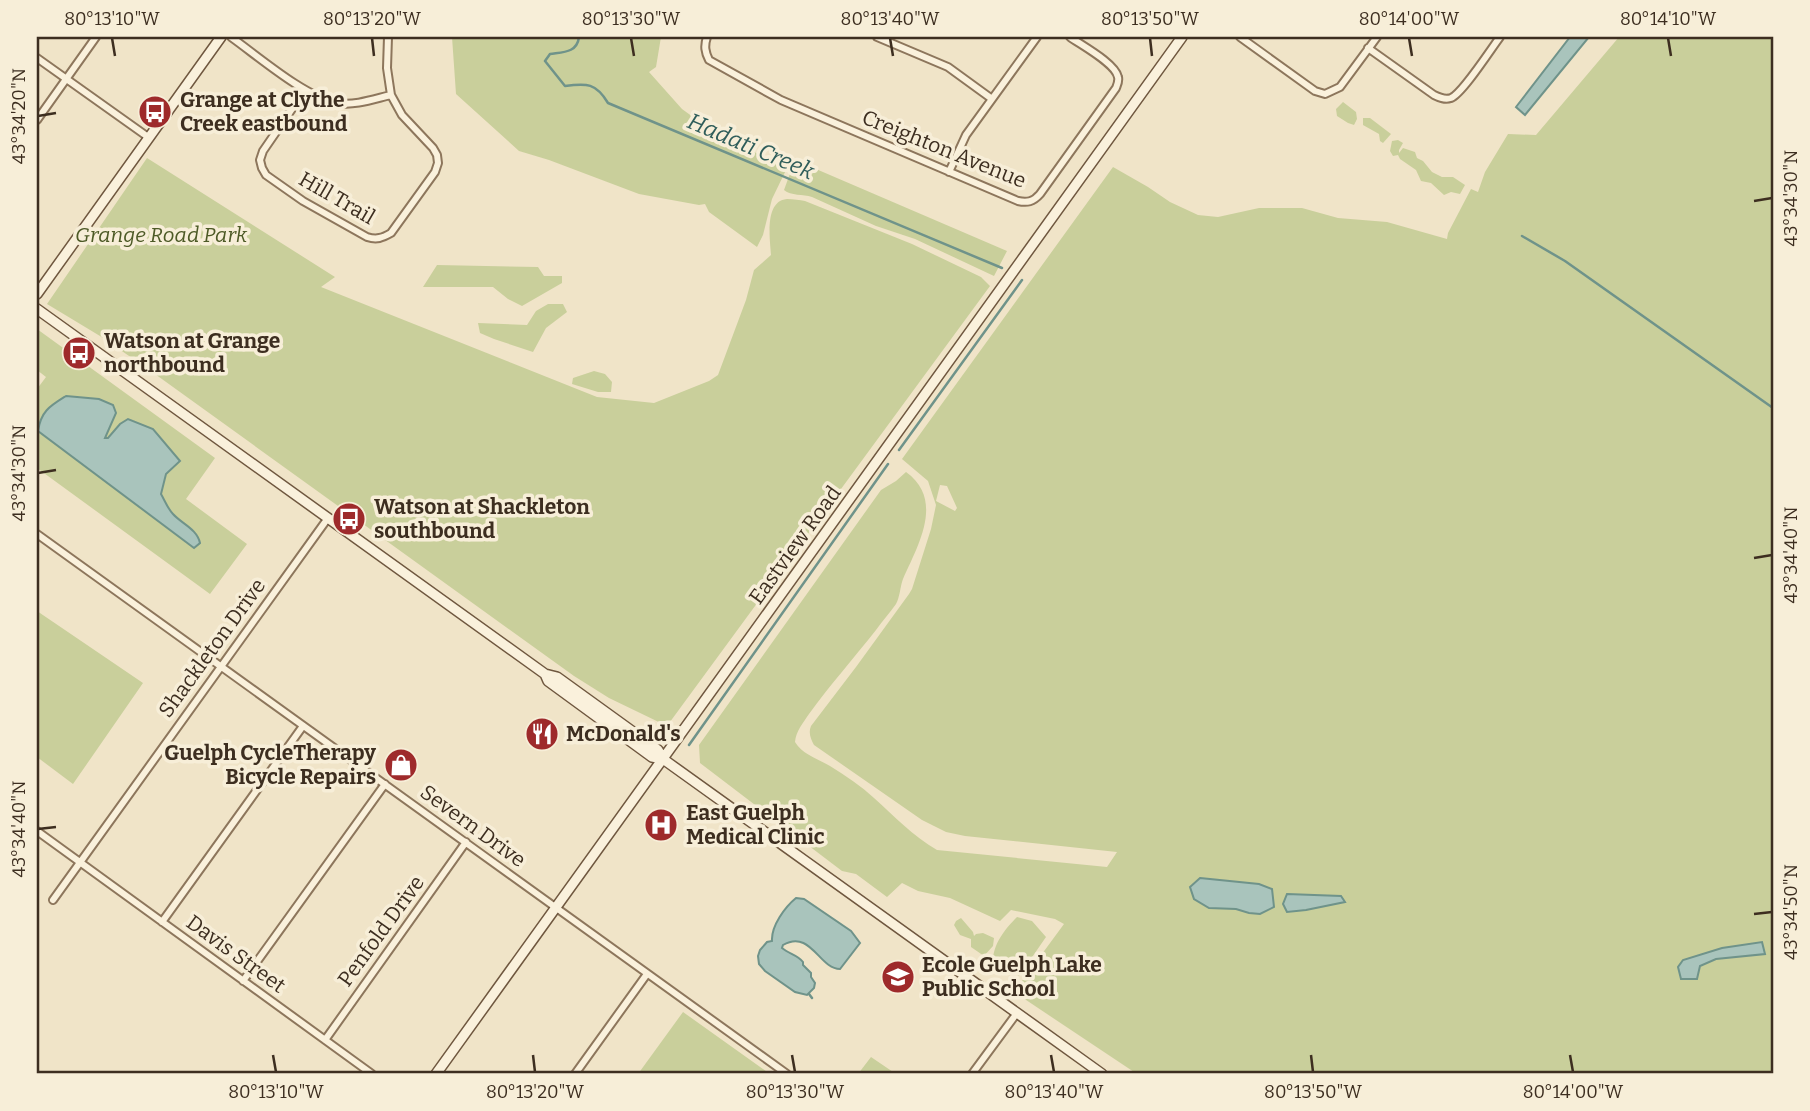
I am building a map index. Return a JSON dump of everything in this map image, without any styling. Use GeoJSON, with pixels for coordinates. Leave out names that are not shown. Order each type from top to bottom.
{"type":"FeatureCollection","features":[{"type":"Feature","properties":{"kind":"street"},"geometry":{"type":"LineString","coordinates":[[37,120],[96,37]]}},
{"type":"Feature","properties":{"kind":"street"},"geometry":{"type":"LineString","coordinates":[[37,294],[220,37]]}},
{"type":"Feature","properties":{"kind":"street"},"geometry":{"type":"LineString","coordinates":[[231,37],[305,90],[322,99],[338,103],[361,102],[391,95]]}},
{"type":"Feature","properties":{"kind":"street","name":"Hill Trail"},"geometry":{"type":"LineString","coordinates":[[305,90],[263,151],[260,160],[262,168],[266,175],[303,201],[368,237],[381,239],[391,233],[435,172],[438,163],[433,148],[401,115],[391,95],[387,68],[388,37]]}},
{"type":"Feature","properties":{"kind":"street","name":"Creighton Avenue"},"geometry":{"type":"LineString","coordinates":[[707,37],[705,53],[709,60],[781,100],[1025,202],[1033,201],[1040,194],[1118,83],[1118,76],[1109,64],[1070,37]]}},
{"type":"Feature","properties":{"kind":"street"},"geometry":{"type":"LineString","coordinates":[[877,37],[948,67],[992,99]]}},
{"type":"Feature","properties":{"kind":"street"},"geometry":{"type":"LineString","coordinates":[[949,172],[966,135],[1037,37]]}},
{"type":"Feature","properties":{"kind":"street","name":"Eastview Road"},"geometry":{"type":"LineString","coordinates":[[436,1074],[1182,37]]}},
{"type":"Feature","properties":{"kind":"street"},"geometry":{"type":"LineString","coordinates":[[1240,37],[1315,91],[1325,94],[1340,87],[1377,37]]}},
{"type":"Feature","properties":{"kind":"street"},"geometry":{"type":"LineString","coordinates":[[1368,48],[1434,95],[1447,99],[1458,93],[1500,37]]}},
{"type":"Feature","properties":{"kind":"street"},"geometry":{"type":"LineString","coordinates":[[37,58],[148,137]]}},
{"type":"Feature","properties":{"kind":"street"},"geometry":{"type":"LineString","coordinates":[[37,309],[545,674],[557,677],[658,750],[663,759],[1101,1074]]}},
{"type":"Feature","properties":{"kind":"street","name":"Shackleton Drive"},"geometry":{"type":"LineString","coordinates":[[53,900],[328,518]]}},
{"type":"Feature","properties":{"kind":"street","name":"Severn Drive"},"geometry":{"type":"LineString","coordinates":[[37,534],[787,1074]]}},
{"type":"Feature","properties":{"kind":"street"},"geometry":{"type":"LineString","coordinates":[[162,922],[303,726]]}},
{"type":"Feature","properties":{"kind":"street"},"geometry":{"type":"LineString","coordinates":[[243,981],[385,784]]}},
{"type":"Feature","properties":{"kind":"street","name":"Davis Street"},"geometry":{"type":"LineString","coordinates":[[37,831],[372,1074]]}},
{"type":"Feature","properties":{"kind":"street","name":"Penfold Drive"},"geometry":{"type":"LineString","coordinates":[[325,1040],[466,842]]}},
{"type":"Feature","properties":{"kind":"street"},"geometry":{"type":"LineString","coordinates":[[575,1074],[647,974]]}},
{"type":"Feature","properties":{"kind":"street"},"geometry":{"type":"LineString","coordinates":[[972,1074],[1017,1013]]}},
{"type":"Feature","properties":{"kind":"green space"},"geometry":{"type":"Polygon","coordinates":[[[452,37],[661,37],[656,67],[649,72],[682,109],[715,133],[787,168],[772,199],[763,235],[757,247],[709,212],[705,204],[639,194],[519,151],[456,94],[452,37]]]}},
{"type":"Feature","properties":{"kind":"green space"},"geometry":{"type":"Polygon","coordinates":[[[1619,37],[1773,37],[1773,1074],[1137,1074],[1014,992],[1064,924],[1055,919],[1011,910],[1000,921],[950,898],[918,891],[902,883],[887,897],[856,874],[842,871],[700,763],[699,745],[881,490],[906,472],[918,483],[926,509],[921,538],[903,579],[897,601],[809,714],[798,731],[795,742],[806,753],[859,785],[912,832],[937,850],[1107,867],[1117,852],[946,832],[922,820],[814,745],[810,734],[811,726],[912,589],[931,529],[936,505],[928,481],[902,459],[1113,167],[1170,202],[1198,215],[1218,217],[1259,208],[1302,208],[1338,218],[1387,222],[1447,239],[1471,189],[1478,192],[1485,172],[1508,134],[1536,135],[1619,37]],[[940,485],[936,501],[955,511],[957,508],[947,486],[940,485]]]}},
{"type":"Feature","properties":{"kind":"green space"},"geometry":{"type":"Polygon","coordinates":[[[1343,102],[1356,112],[1354,125],[1337,116],[1336,109],[1343,102]]]}},
{"type":"Feature","properties":{"kind":"green space"},"geometry":{"type":"Polygon","coordinates":[[[1363,118],[1370,118],[1391,134],[1383,143],[1379,134],[1363,125],[1363,118]]]}},
{"type":"Feature","properties":{"kind":"green space"},"geometry":{"type":"Polygon","coordinates":[[[1392,141],[1403,143],[1399,153],[1403,148],[1415,152],[1417,158],[1432,172],[1442,177],[1453,177],[1465,185],[1460,194],[1451,192],[1444,195],[1431,183],[1421,181],[1416,170],[1398,155],[1393,156],[1390,151],[1392,141]]]}},
{"type":"Feature","properties":{"kind":"green space","name":"Grange Road Park"},"geometry":{"type":"Polygon","coordinates":[[[147,158],[335,277],[321,287],[597,397],[654,403],[718,375],[746,300],[754,270],[771,255],[772,213],[780,201],[787,199],[805,201],[912,244],[981,277],[990,286],[667,726],[609,698],[574,676],[148,369],[47,304],[147,158]]]}},
{"type":"Feature","properties":{"kind":"green space"},"geometry":{"type":"Polygon","coordinates":[[[795,160],[1007,251],[994,276],[915,239],[876,226],[812,197],[787,192],[784,190],[795,160]]]}},
{"type":"Feature","properties":{"kind":"green space"},"geometry":{"type":"Polygon","coordinates":[[[437,265],[538,267],[544,276],[562,276],[562,283],[522,306],[493,287],[423,287],[437,265]]]}},
{"type":"Feature","properties":{"kind":"green space"},"geometry":{"type":"Polygon","coordinates":[[[548,304],[563,304],[567,312],[546,328],[533,352],[480,333],[478,323],[527,325],[536,311],[548,304]]]}},
{"type":"Feature","properties":{"kind":"green space"},"geometry":{"type":"Polygon","coordinates":[[[37,329],[215,458],[186,499],[247,544],[210,594],[37,468],[37,389],[46,377],[37,370],[37,329]]]}},
{"type":"Feature","properties":{"kind":"green space"},"geometry":{"type":"Polygon","coordinates":[[[594,371],[605,374],[612,382],[611,392],[598,392],[572,384],[573,378],[594,371]]]}},
{"type":"Feature","properties":{"kind":"green space"},"geometry":{"type":"Polygon","coordinates":[[[37,611],[143,683],[73,784],[37,757],[37,611]]]}},
{"type":"Feature","properties":{"kind":"green space"},"geometry":{"type":"Polygon","coordinates":[[[1017,917],[1032,921],[1046,937],[1019,976],[993,961],[1001,937],[1017,917]]]}},
{"type":"Feature","properties":{"kind":"green space"},"geometry":{"type":"Polygon","coordinates":[[[961,918],[974,936],[983,933],[994,938],[993,946],[984,956],[971,947],[971,939],[960,935],[954,925],[961,918]]]}},
{"type":"Feature","properties":{"kind":"green space"},"geometry":{"type":"Polygon","coordinates":[[[683,1012],[770,1074],[638,1074],[683,1012]]]}},
{"type":"Feature","properties":{"kind":"green space"},"geometry":{"type":"Polygon","coordinates":[[[871,1057],[896,1074],[858,1074],[871,1057]]]}},
{"type":"Feature","properties":{"kind":"water"},"geometry":{"type":"Polygon","coordinates":[[[1570,37],[1589,37],[1525,115],[1516,107],[1570,37]]]}},
{"type":"Feature","properties":{"kind":"water"},"geometry":{"type":"Polygon","coordinates":[[[66,396],[99,399],[113,405],[116,413],[105,438],[128,419],[153,429],[180,461],[166,474],[161,494],[171,512],[193,530],[200,543],[194,548],[38,431],[41,418],[47,410],[66,396]]]}},
{"type":"Feature","properties":{"kind":"water"},"geometry":{"type":"Polygon","coordinates":[[[1200,878],[1259,884],[1272,889],[1274,907],[1260,914],[1236,909],[1209,908],[1194,899],[1190,887],[1200,878]]]}},
{"type":"Feature","properties":{"kind":"water"},"geometry":{"type":"Polygon","coordinates":[[[1287,894],[1341,896],[1345,902],[1287,912],[1283,904],[1287,894]]]}},
{"type":"Feature","properties":{"kind":"water"},"geometry":{"type":"Polygon","coordinates":[[[796,898],[804,899],[851,931],[860,943],[840,969],[826,963],[801,942],[793,941],[783,945],[782,948],[801,960],[811,973],[815,983],[807,995],[795,992],[765,971],[759,964],[758,956],[767,942],[772,941],[779,917],[796,898]]]}},
{"type":"Feature","properties":{"kind":"water"},"geometry":{"type":"Polygon","coordinates":[[[1762,942],[1765,954],[1716,959],[1700,966],[1697,979],[1681,979],[1678,967],[1683,960],[1722,948],[1762,942]]]}},
{"type":"Feature","properties":{"kind":"waterway","name":"Hadati Creek"},"geometry":{"type":"LineString","coordinates":[[579,37],[572,49],[550,54],[545,61],[565,86],[595,88],[608,103],[1002,268]]}},
{"type":"Feature","properties":{"kind":"waterway"},"geometry":{"type":"LineString","coordinates":[[1522,236],[1565,261],[1773,408]]}},
{"type":"Feature","properties":{"kind":"waterway"},"geometry":{"type":"LineString","coordinates":[[899,450],[1022,280]]}},
{"type":"Feature","properties":{"kind":"waterway"},"geometry":{"type":"LineString","coordinates":[[689,745],[888,464]]}},
{"type":"Feature","properties":{"kind":"waterway"},"geometry":{"type":"LineString","coordinates":[[809,994],[812,998]]}},
{"type":"Feature","properties":{"kind":"place","name":"Grange at Clythe Creek eastbound"},"geometry":{"type":"Point","coordinates":[155,112]}},
{"type":"Feature","properties":{"kind":"place","name":"Watson at Grange northbound"},"geometry":{"type":"Point","coordinates":[79,353]}},
{"type":"Feature","properties":{"kind":"place","name":"Watson at Shackleton southbound"},"geometry":{"type":"Point","coordinates":[349,519]}},
{"type":"Feature","properties":{"kind":"place","name":"McDonald's"},"geometry":{"type":"Point","coordinates":[542,734]}},
{"type":"Feature","properties":{"kind":"place","name":"Guelph CycleTherapy Bicycle Repairs"},"geometry":{"type":"Point","coordinates":[401,765]}},
{"type":"Feature","properties":{"kind":"place","name":"East Guelph Medical Clinic"},"geometry":{"type":"Point","coordinates":[661,825]}},
{"type":"Feature","properties":{"kind":"place","name":"Ecole Guelph Lake Public School"},"geometry":{"type":"Point","coordinates":[898,977]}}]}
